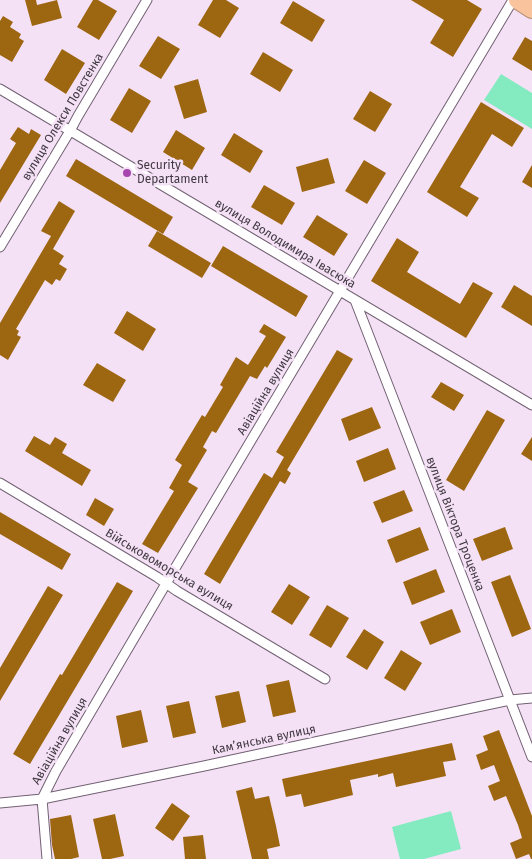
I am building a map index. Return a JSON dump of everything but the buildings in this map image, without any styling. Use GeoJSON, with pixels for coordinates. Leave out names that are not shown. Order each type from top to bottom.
{"type":"FeatureCollection","features":[{"type":"Feature","properties":{"kind":"highway"},"geometry":{"type":"LineString","coordinates":[[518,0],[532,9]]}},
{"type":"Feature","properties":{"kind":"street","name":"вулиця Олекси Повстенка"},"geometry":{"type":"LineString","coordinates":[[0,247],[147,0]]}},
{"type":"Feature","properties":{"kind":"street","name":"Авіаційна вулиця"},"geometry":{"type":"LineString","coordinates":[[42,799],[56,771],[166,583],[513,0]]}},
{"type":"Feature","properties":{"kind":"street","name":"вулиця Володимира Івасюка"},"geometry":{"type":"LineString","coordinates":[[0,89],[532,406]]}},
{"type":"Feature","properties":{"kind":"street","name":"вулиця Віктора Троценка"},"geometry":{"type":"LineString","coordinates":[[355,300],[532,757]]}},
{"type":"Feature","properties":{"kind":"street","name":"Військовоморська вулиця"},"geometry":{"type":"LineString","coordinates":[[0,483],[325,679]]}},
{"type":"Feature","properties":{"kind":"street","name":"Камʼянська вулиця"},"geometry":{"type":"LineString","coordinates":[[0,803],[42,799],[510,700],[532,698]]}},
{"type":"Feature","properties":{"kind":"street"},"geometry":{"type":"LineString","coordinates":[[42,799],[46,859]]}},
{"type":"Feature","properties":{"kind":"green space"},"geometry":{"type":"Polygon","coordinates":[[[501,74],[532,93],[532,129],[484,100],[501,74]]]}},
{"type":"Feature","properties":{"kind":"green space"},"geometry":{"type":"Polygon","coordinates":[[[451,811],[461,849],[424,859],[400,859],[392,827],[451,811]]]}},
{"type":"Feature","properties":{"kind":"place","name":"Security Departament"},"geometry":{"type":"Point","coordinates":[127,173]}}]}
